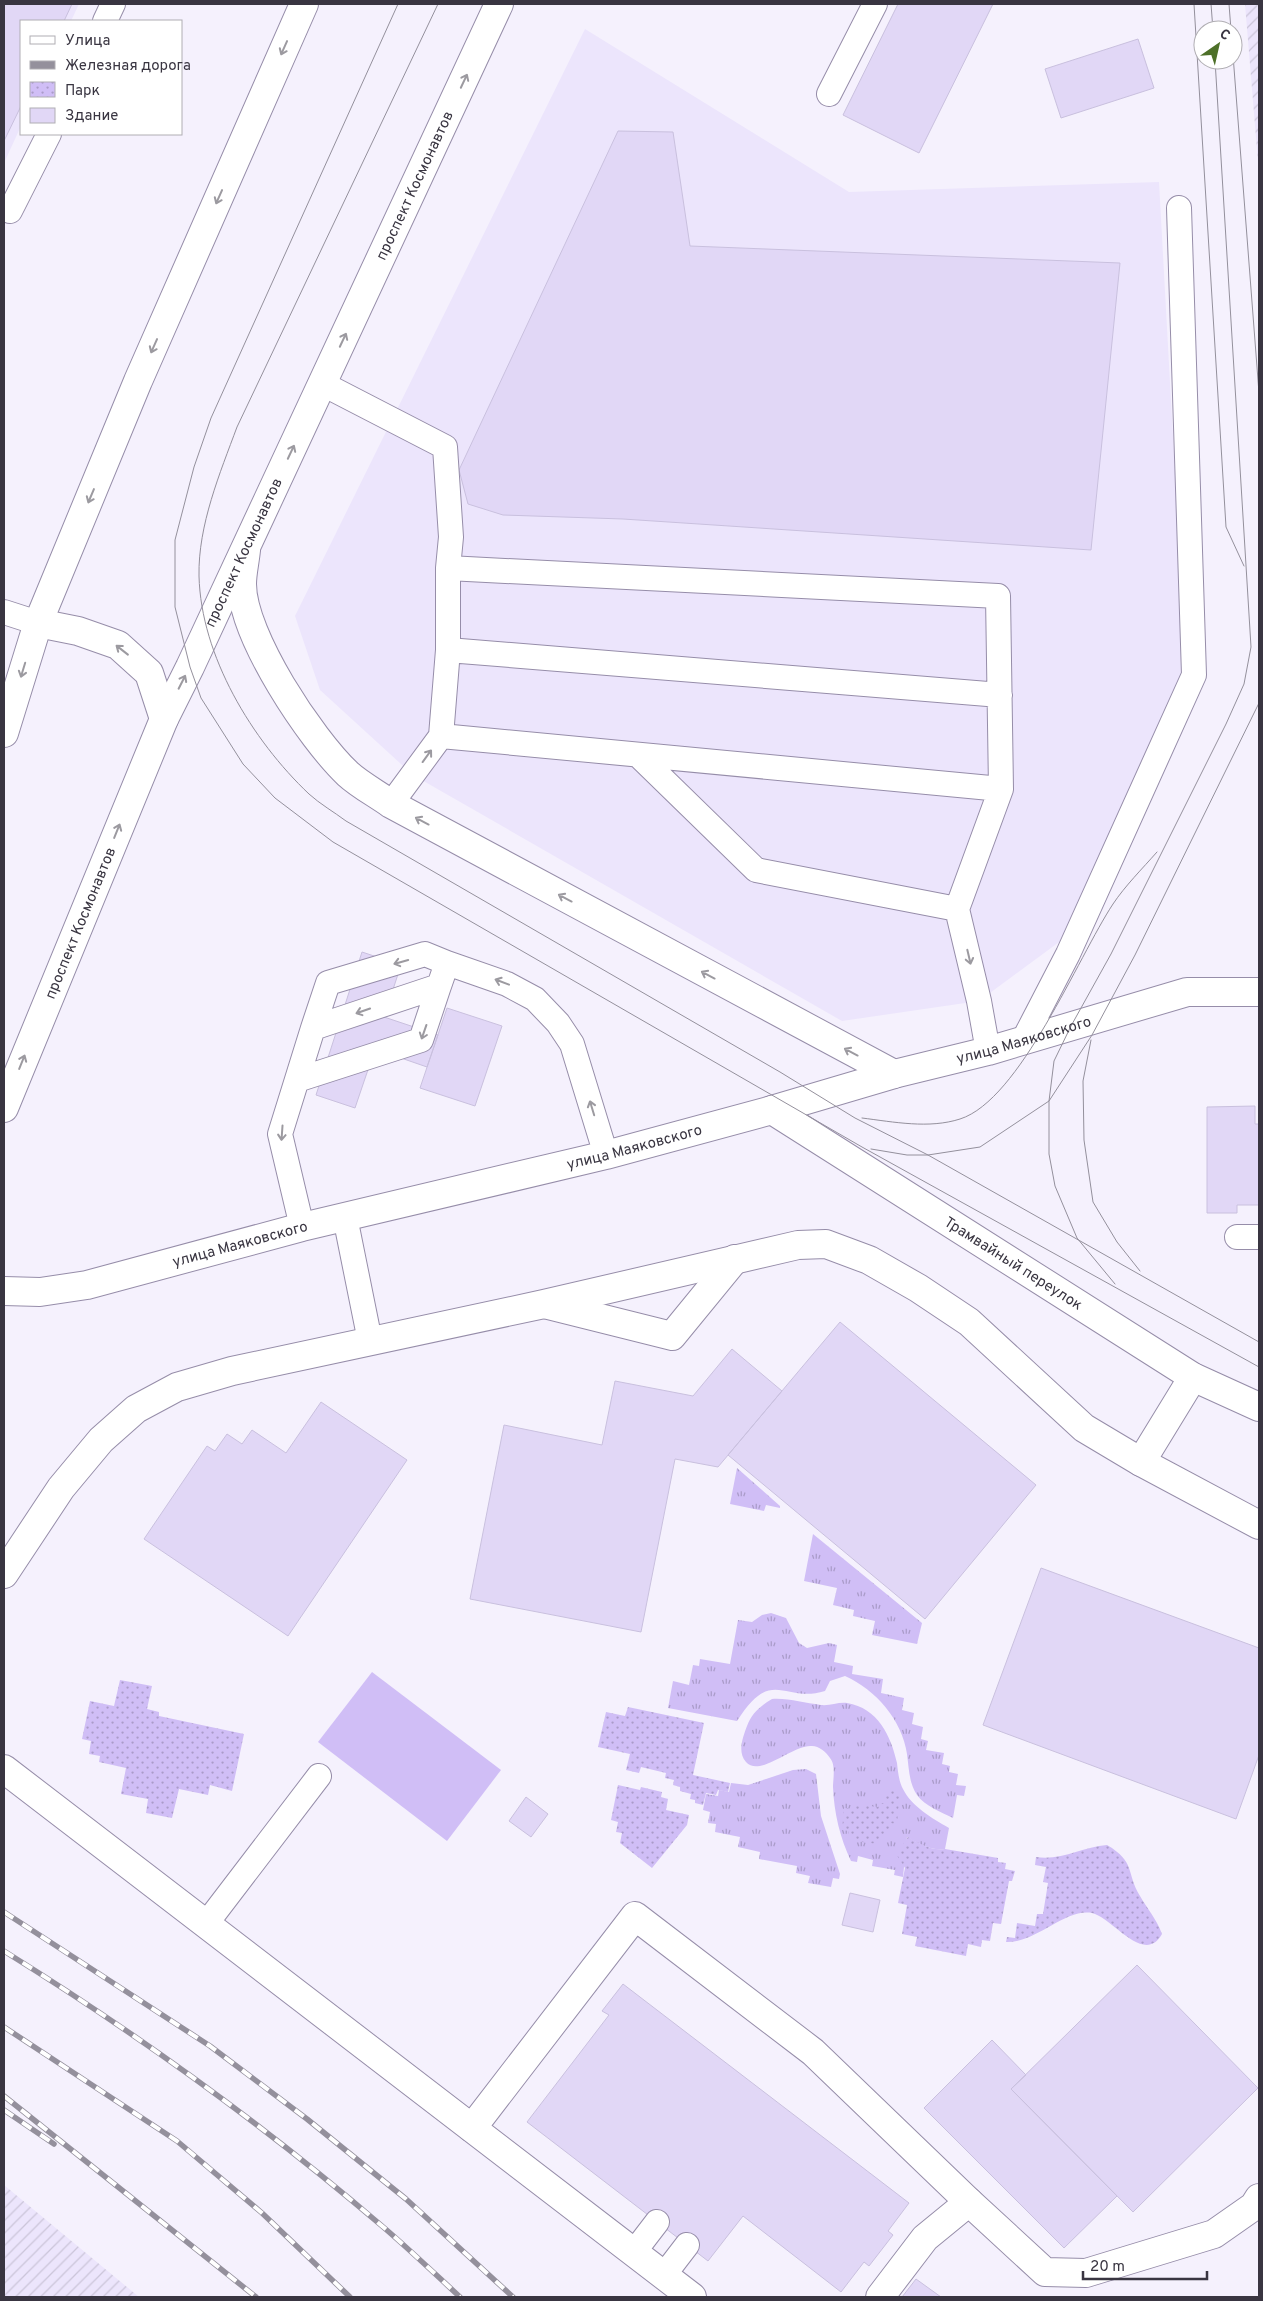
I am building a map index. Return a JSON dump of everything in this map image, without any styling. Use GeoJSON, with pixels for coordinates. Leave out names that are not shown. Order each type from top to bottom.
{"type":"FeatureCollection","features":[{"type":"Feature","properties":{"kind":"street"},"geometry":{"type":"LineString","coordinates":[[4,733],[38,623],[138,381],[304,4]]}},
{"type":"Feature","properties":{"kind":"street","name":"проспект Космонавтов"},"geometry":{"type":"LineString","coordinates":[[4,1108],[164,719],[500,4]]}},
{"type":"Feature","properties":{"kind":"street"},"geometry":{"type":"LineString","coordinates":[[247,543],[242,584],[245,605],[262,651],[307,727],[328,754],[349,775],[391,804],[894,1074]]}},
{"type":"Feature","properties":{"kind":"street"},"geometry":{"type":"LineString","coordinates":[[38,623],[78,631],[118,645],[149,673],[164,719]]}},
{"type":"Feature","properties":{"kind":"street","name":"улица Маяковского"},"geometry":{"type":"LineString","coordinates":[[4,1291],[40,1292],[87,1285],[302,1227],[606,1154],[772,1110],[894,1074],[988,1051],[1187,992],[1259,992]]}},
{"type":"Feature","properties":{"kind":"street","name":"Трамвайный переулок"},"geometry":{"type":"LineString","coordinates":[[772,1110],[1193,1377],[1259,1407]]}},
{"type":"Feature","properties":{"kind":"street"},"geometry":{"type":"LineString","coordinates":[[4,1574],[61,1488],[101,1440],[136,1409],[177,1387],[232,1370],[544,1304],[798,1245],[826,1244],[869,1260],[918,1288],[969,1322],[1084,1428],[1141,1462],[1259,1525]]}},
{"type":"Feature","properties":{"kind":"street"},"geometry":{"type":"LineString","coordinates":[[544,1304],[672,1336],[735,1259]]}},
{"type":"Feature","properties":{"kind":"street"},"geometry":{"type":"LineString","coordinates":[[1141,1462],[1193,1377]]}},
{"type":"Feature","properties":{"kind":"street"},"geometry":{"type":"LineString","coordinates":[[4,1769],[692,2297]]}},
{"type":"Feature","properties":{"kind":"street"},"geometry":{"type":"LineString","coordinates":[[472,2128],[635,1916],[813,2052],[968,2202],[1045,2272],[1086,2273],[1214,2234],[1254,2206],[1259,2198]]}},
{"type":"Feature","properties":{"kind":"street"},"geometry":{"type":"LineString","coordinates":[[880,2297],[925,2238],[968,2202]]}},
{"type":"Feature","properties":{"kind":"lane"},"geometry":{"type":"LineString","coordinates":[[105,20],[113,4]]}},
{"type":"Feature","properties":{"kind":"lane"},"geometry":{"type":"LineString","coordinates":[[829,94],[875,4]]}},
{"type":"Feature","properties":{"kind":"lane"},"geometry":{"type":"LineString","coordinates":[[4,208],[10,211],[48,135]]}},
{"type":"Feature","properties":{"kind":"lane"},"geometry":{"type":"LineString","coordinates":[[1024,1039],[1068,954],[1194,675],[1179,208]]}},
{"type":"Feature","properties":{"kind":"lane"},"geometry":{"type":"LineString","coordinates":[[323,384],[445,447],[451,537],[448,568],[448,650],[441,736],[391,804]]}},
{"type":"Feature","properties":{"kind":"lane"},"geometry":{"type":"LineString","coordinates":[[448,568],[998,596],[1001,790],[958,909],[979,1001],[988,1051]]}},
{"type":"Feature","properties":{"kind":"lane"},"geometry":{"type":"LineString","coordinates":[[4,612],[38,623]]}},
{"type":"Feature","properties":{"kind":"lane"},"geometry":{"type":"LineString","coordinates":[[448,650],[1000,695]]}},
{"type":"Feature","properties":{"kind":"lane"},"geometry":{"type":"LineString","coordinates":[[441,736],[1001,790]]}},
{"type":"Feature","properties":{"kind":"lane"},"geometry":{"type":"LineString","coordinates":[[639,756],[756,870],[958,909]]}},
{"type":"Feature","properties":{"kind":"lane"},"geometry":{"type":"LineString","coordinates":[[302,1227],[280,1134],[328,983],[425,954],[507,984],[535,1000],[558,1023],[572,1044],[606,1154]]}},
{"type":"Feature","properties":{"kind":"lane"},"geometry":{"type":"LineString","coordinates":[[297,1080],[421,1040],[447,963]]}},
{"type":"Feature","properties":{"kind":"lane"},"geometry":{"type":"LineString","coordinates":[[313,1028],[439,986]]}},
{"type":"Feature","properties":{"kind":"lane"},"geometry":{"type":"LineString","coordinates":[[345,1217],[370,1341]]}},
{"type":"Feature","properties":{"kind":"lane"},"geometry":{"type":"LineString","coordinates":[[206,1924],[319,1776]]}},
{"type":"Feature","properties":{"kind":"lane"},"geometry":{"type":"LineString","coordinates":[[634,2252],[657,2222]]}},
{"type":"Feature","properties":{"kind":"lane"},"geometry":{"type":"LineString","coordinates":[[664,2275],[687,2245]]}},
{"type":"Feature","properties":{"kind":"shaded area"},"geometry":{"type":"Polygon","coordinates":[[[4,4],[79,4],[71,20],[20,20],[20,128],[4,163],[4,4]]]}},
{"type":"Feature","properties":{"kind":"shaded area"},"geometry":{"type":"Polygon","coordinates":[[[1245,4],[1259,4],[1259,174],[1245,4]]]}},
{"type":"Feature","properties":{"kind":"shaded area"},"geometry":{"type":"Polygon","coordinates":[[[585,29],[849,192],[1159,182],[1186,674],[1070,934],[979,1001],[842,1021],[413,775],[320,690],[295,616],[585,29]]]}},
{"type":"Feature","properties":{"kind":"shaded area"},"geometry":{"type":"Polygon","coordinates":[[[4,2185],[139,2297],[4,2297],[4,2185]]]}},
{"type":"Feature","properties":{"kind":"green space"},"geometry":{"type":"Polygon","coordinates":[[[737,1468],[780,1508],[766,1505],[764,1511],[730,1504],[737,1468]]]}},
{"type":"Feature","properties":{"kind":"green space"},"geometry":{"type":"Polygon","coordinates":[[[813,1534],[922,1623],[917,1644],[872,1635],[875,1621],[853,1616],[854,1610],[833,1605],[837,1588],[804,1581],[813,1534]]]}},
{"type":"Feature","properties":{"kind":"green space"},"geometry":{"type":"Polygon","coordinates":[[[771,1613],[786,1618],[799,1643],[807,1648],[829,1643],[837,1645],[834,1662],[853,1666],[852,1674],[883,1679],[881,1693],[904,1698],[902,1710],[914,1713],[912,1724],[923,1727],[921,1739],[928,1741],[926,1750],[944,1753],[942,1764],[950,1766],[949,1772],[958,1774],[956,1785],[966,1786],[964,1796],[957,1795],[953,1818],[929,1806],[920,1799],[911,1781],[907,1754],[900,1729],[877,1698],[867,1689],[845,1676],[830,1681],[825,1691],[811,1694],[769,1690],[749,1704],[737,1721],[668,1708],[673,1681],[689,1685],[693,1665],[699,1666],[700,1659],[730,1664],[738,1620],[752,1622],[762,1615],[771,1613]]]}},
{"type":"Feature","properties":{"kind":"green space"},"geometry":{"type":"Polygon","coordinates":[[[372,1672],[501,1770],[447,1841],[318,1742],[372,1672]]]}},
{"type":"Feature","properties":{"kind":"green space"},"geometry":{"type":"Polygon","coordinates":[[[120,1680],[152,1686],[147,1709],[159,1712],[159,1716],[244,1734],[232,1791],[210,1785],[208,1795],[179,1789],[172,1818],[146,1813],[148,1799],[121,1794],[126,1768],[99,1762],[100,1756],[89,1754],[91,1741],[82,1739],[90,1701],[114,1706],[120,1680]]]}},
{"type":"Feature","properties":{"kind":"green space"},"geometry":{"type":"Polygon","coordinates":[[[772,1699],[821,1705],[847,1703],[858,1706],[875,1717],[887,1733],[897,1763],[899,1777],[907,1795],[923,1812],[949,1828],[945,1849],[930,1848],[907,1837],[903,1877],[894,1875],[895,1870],[872,1866],[873,1860],[858,1856],[857,1862],[851,1861],[836,1816],[833,1764],[820,1748],[815,1746],[804,1747],[760,1766],[752,1766],[743,1758],[741,1749],[749,1721],[757,1710],[772,1699]]]}},
{"type":"Feature","properties":{"kind":"green space"},"geometry":{"type":"Polygon","coordinates":[[[628,1707],[704,1723],[693,1775],[730,1783],[728,1792],[718,1790],[716,1795],[706,1793],[703,1805],[695,1803],[695,1800],[690,1799],[691,1794],[680,1791],[680,1787],[673,1785],[674,1780],[665,1778],[666,1773],[641,1767],[639,1773],[626,1770],[630,1754],[598,1747],[606,1712],[625,1716],[628,1707]]]}},
{"type":"Feature","properties":{"kind":"green space"},"geometry":{"type":"Polygon","coordinates":[[[806,1769],[816,1774],[821,1816],[840,1874],[839,1879],[833,1878],[831,1887],[808,1883],[810,1876],[796,1873],[797,1866],[759,1859],[760,1852],[738,1847],[740,1837],[715,1832],[716,1824],[708,1823],[710,1812],[703,1810],[706,1794],[718,1796],[719,1790],[729,1792],[731,1783],[748,1785],[793,1770],[806,1769]]]}},
{"type":"Feature","properties":{"kind":"green space"},"geometry":{"type":"Polygon","coordinates":[[[618,1785],[640,1790],[641,1787],[662,1792],[661,1797],[668,1799],[666,1810],[689,1815],[687,1825],[652,1868],[620,1843],[622,1833],[616,1832],[618,1822],[611,1820],[618,1785]]]}},
{"type":"Feature","properties":{"kind":"green space"},"geometry":{"type":"Polygon","coordinates":[[[886,1790],[900,1792],[897,1824],[890,1823],[889,1833],[885,1833],[885,1841],[878,1841],[878,1844],[854,1841],[854,1836],[848,1835],[849,1831],[842,1830],[844,1808],[856,1809],[856,1805],[879,1807],[879,1803],[885,1803],[886,1790]]]}},
{"type":"Feature","properties":{"kind":"green space"},"geometry":{"type":"Polygon","coordinates":[[[908,1837],[930,1848],[998,1858],[998,1862],[1006,1863],[1005,1869],[1015,1871],[1012,1881],[1009,1881],[1001,1924],[993,1923],[990,1941],[982,1940],[981,1947],[968,1944],[966,1956],[915,1946],[917,1937],[902,1934],[907,1905],[898,1903],[905,1868],[896,1854],[908,1837]]]}},
{"type":"Feature","properties":{"kind":"green space"},"geometry":{"type":"Polygon","coordinates":[[[1107,1845],[1116,1851],[1126,1863],[1136,1888],[1160,1928],[1162,1934],[1155,1942],[1146,1945],[1137,1943],[1100,1917],[1092,1913],[1082,1913],[1061,1920],[1029,1937],[1006,1942],[1007,1937],[1015,1938],[1017,1923],[1035,1926],[1037,1914],[1043,1914],[1048,1883],[1043,1882],[1046,1867],[1035,1865],[1036,1857],[1054,1857],[1107,1845]]]}},
{"type":"Feature","properties":{"kind":"building"},"geometry":{"type":"Polygon","coordinates":[[[4,4],[72,4],[64,20],[20,20],[20,108],[4,141],[4,4]]]}},
{"type":"Feature","properties":{"kind":"building"},"geometry":{"type":"Polygon","coordinates":[[[898,4],[993,4],[919,153],[843,115],[898,4]]]}},
{"type":"Feature","properties":{"kind":"building"},"geometry":{"type":"Polygon","coordinates":[[[1138,39],[1154,88],[1061,118],[1045,69],[1138,39]]]}},
{"type":"Feature","properties":{"kind":"building"},"geometry":{"type":"Polygon","coordinates":[[[618,131],[673,132],[690,246],[1120,263],[1091,550],[623,519],[503,515],[468,504],[459,470],[618,131]]]}},
{"type":"Feature","properties":{"kind":"building"},"geometry":{"type":"Polygon","coordinates":[[[362,952],[401,965],[384,1017],[438,1035],[427,1067],[375,1049],[355,1108],[316,1095],[362,952]]]}},
{"type":"Feature","properties":{"kind":"building"},"geometry":{"type":"Polygon","coordinates":[[[447,1008],[502,1026],[475,1106],[420,1088],[447,1008]]]}},
{"type":"Feature","properties":{"kind":"building"},"geometry":{"type":"Polygon","coordinates":[[[1255,1106],[1255,1124],[1259,1124],[1259,1205],[1237,1205],[1237,1213],[1207,1213],[1207,1107],[1255,1106]]]}},
{"type":"Feature","properties":{"kind":"building"},"geometry":{"type":"Polygon","coordinates":[[[840,1322],[1036,1485],[925,1619],[728,1455],[840,1322]]]}},
{"type":"Feature","properties":{"kind":"building"},"geometry":{"type":"Polygon","coordinates":[[[732,1349],[782,1391],[718,1467],[675,1459],[641,1632],[470,1599],[504,1425],[602,1445],[615,1381],[693,1396],[732,1349]]]}},
{"type":"Feature","properties":{"kind":"building"},"geometry":{"type":"Polygon","coordinates":[[[321,1402],[407,1460],[288,1636],[144,1539],[207,1446],[215,1451],[227,1434],[242,1444],[252,1430],[286,1453],[321,1402]]]}},
{"type":"Feature","properties":{"kind":"building"},"geometry":{"type":"Polygon","coordinates":[[[1041,1568],[1259,1648],[1259,1755],[1236,1819],[983,1725],[1041,1568]]]}},
{"type":"Feature","properties":{"kind":"building"},"geometry":{"type":"Polygon","coordinates":[[[526,1797],[548,1814],[531,1837],[509,1821],[526,1797]]]}},
{"type":"Feature","properties":{"kind":"building"},"geometry":{"type":"Polygon","coordinates":[[[850,1893],[880,1900],[873,1932],[842,1925],[850,1893]]]}},
{"type":"Feature","properties":{"kind":"building"},"geometry":{"type":"Polygon","coordinates":[[[1137,1965],[1258,2088],[1133,2212],[1011,2089],[1137,1965]]]}},
{"type":"Feature","properties":{"kind":"building"},"geometry":{"type":"Polygon","coordinates":[[[623,1984],[909,2203],[888,2231],[893,2235],[869,2266],[864,2262],[841,2292],[743,2216],[708,2261],[527,2122],[609,2015],[602,2011],[623,1984]]]}},
{"type":"Feature","properties":{"kind":"building"},"geometry":{"type":"Polygon","coordinates":[[[992,2040],[1026,2075],[1011,2089],[1117,2196],[1064,2248],[924,2108],[992,2040]]]}},
{"type":"Feature","properties":{"kind":"building"},"geometry":{"type":"Polygon","coordinates":[[[916,2279],[941,2297],[902,2297],[916,2279]]]}},
{"type":"Feature","properties":{"kind":"tram line"},"geometry":{"type":"LineString","coordinates":[[398,4],[211,418],[194,467],[175,540],[175,607],[190,667],[201,698],[243,764],[275,798],[333,842],[862,1147],[1259,1367]]}},
{"type":"Feature","properties":{"kind":"tram line"},"geometry":{"type":"LineString","coordinates":[[438,4],[237,427],[211,500],[202,538],[200,557],[199,576],[202,606],[209,636],[233,695],[268,748],[288,772],[322,805],[346,821],[780,1072],[855,1118],[928,1155],[1259,1342]]}},
{"type":"Feature","properties":{"kind":"tram line"},"geometry":{"type":"LineString","coordinates":[[1194,4],[1226,527],[1244,566]]}},
{"type":"Feature","properties":{"kind":"tram line"},"geometry":{"type":"LineString","coordinates":[[1211,4],[1212,20]]}},
{"type":"Feature","properties":{"kind":"tram line"},"geometry":{"type":"LineString","coordinates":[[1229,4],[1230,20]]}},
{"type":"Feature","properties":{"kind":"tram line"},"geometry":{"type":"LineString","coordinates":[[1115,1284],[1077,1238],[1055,1186],[1049,1154],[1049,1101],[1054,1061],[1111,954],[1226,724],[1244,684],[1251,647],[1216,70]]}},
{"type":"Feature","properties":{"kind":"tram line"},"geometry":{"type":"LineString","coordinates":[[1234,70],[1259,393]]}},
{"type":"Feature","properties":{"kind":"tram line"},"geometry":{"type":"LineString","coordinates":[[871,1149],[907,1155],[928,1155],[980,1147],[1049,1101],[1092,1035],[1135,955],[1259,703]]}},
{"type":"Feature","properties":{"kind":"tram line"},"geometry":{"type":"LineString","coordinates":[[862,1118],[911,1124],[936,1124],[960,1119],[982,1106],[1004,1085],[1026,1057],[1113,904],[1157,852]]}},
{"type":"Feature","properties":{"kind":"tram line"},"geometry":{"type":"LineString","coordinates":[[1091,1040],[1083,1081],[1084,1140],[1093,1202],[1117,1242],[1140,1271]]}},
{"type":"Feature","properties":{"kind":"railway"},"geometry":{"type":"LineString","coordinates":[[4,1912],[210,2046],[307,2119],[406,2199],[513,2297]]}},
{"type":"Feature","properties":{"kind":"railway"},"geometry":{"type":"LineString","coordinates":[[4,1951],[102,2014],[245,2116],[382,2226],[460,2297]]}},
{"type":"Feature","properties":{"kind":"railway"},"geometry":{"type":"LineString","coordinates":[[4,2027],[177,2141],[262,2213],[350,2297]]}},
{"type":"Feature","properties":{"kind":"railway"},"geometry":{"type":"LineString","coordinates":[[4,2096],[256,2297]]}},
{"type":"Feature","properties":{"kind":"railway"},"geometry":{"type":"LineString","coordinates":[[4,2110],[54,2144]]}}]}
